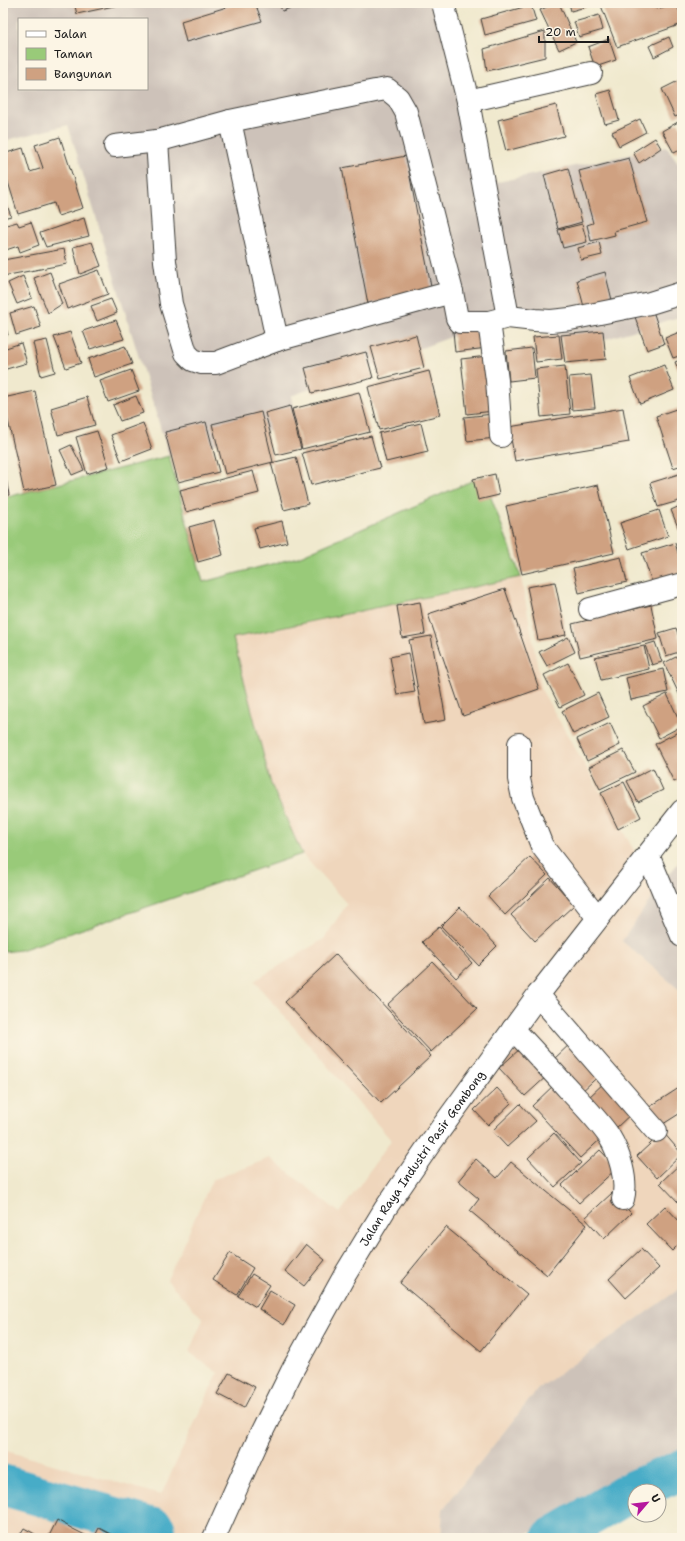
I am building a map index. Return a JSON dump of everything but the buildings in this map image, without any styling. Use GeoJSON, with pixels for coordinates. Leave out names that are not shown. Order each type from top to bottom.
{"type":"FeatureCollection","features":[{"type":"Feature","properties":{"kind":"street"},"geometry":{"type":"LineString","coordinates":[[443,3],[468,101],[498,319],[497,380],[500,436]]}},
{"type":"Feature","properties":{"kind":"street"},"geometry":{"type":"LineString","coordinates":[[468,101],[591,73]]}},
{"type":"Feature","properties":{"kind":"street"},"geometry":{"type":"LineString","coordinates":[[115,146],[157,141],[230,121],[375,90],[387,89],[398,98],[406,112],[458,320],[460,322],[498,319],[551,321],[570,319],[650,303],[682,293]]}},
{"type":"Feature","properties":{"kind":"street"},"geometry":{"type":"LineString","coordinates":[[230,121],[277,340]]}},
{"type":"Feature","properties":{"kind":"street"},"geometry":{"type":"LineString","coordinates":[[157,141],[165,261],[171,304],[186,353],[193,360],[202,363],[216,363],[277,340],[452,292]]}},
{"type":"Feature","properties":{"kind":"street"},"geometry":{"type":"LineString","coordinates":[[590,609],[682,584]]}},
{"type":"Feature","properties":{"kind":"street"},"geometry":{"type":"LineString","coordinates":[[519,744],[519,779],[523,798],[542,846],[598,918]]}},
{"type":"Feature","properties":{"kind":"street","name":"Jalan Raya Industri Pasir Gombong"},"geometry":{"type":"LineString","coordinates":[[218,1530],[258,1440],[292,1369],[346,1273],[385,1209],[428,1145],[538,995],[682,811]]}},
{"type":"Feature","properties":{"kind":"street"},"geometry":{"type":"LineString","coordinates":[[648,855],[682,936]]}},
{"type":"Feature","properties":{"kind":"street"},"geometry":{"type":"LineString","coordinates":[[538,995],[656,1131]]}},
{"type":"Feature","properties":{"kind":"street"},"geometry":{"type":"LineString","coordinates":[[513,1029],[576,1097],[609,1136],[618,1154],[624,1179],[626,1190],[624,1199]]}},
{"type":"Feature","properties":{"kind":"shaded area"},"geometry":{"type":"Polygon","coordinates":[[[3,3],[441,3],[483,185],[667,147],[682,168],[682,316],[576,348],[516,313],[291,396],[296,423],[169,456],[68,125],[3,141],[3,3]]]}},
{"type":"Feature","properties":{"kind":"shaded area"},"geometry":{"type":"Polygon","coordinates":[[[521,577],[542,691],[657,890],[622,941],[682,992],[682,1287],[538,1389],[443,1509],[441,1538],[3,1538],[3,1450],[161,1495],[218,1373],[189,1352],[203,1319],[167,1280],[212,1180],[270,1158],[340,1213],[391,1140],[254,981],[324,939],[347,904],[302,854],[271,784],[233,638],[521,577]]]}},
{"type":"Feature","properties":{"kind":"shaded area"},"geometry":{"type":"Polygon","coordinates":[[[682,858],[682,992],[622,941],[657,890],[682,858]]]}},
{"type":"Feature","properties":{"kind":"shaded area"},"geometry":{"type":"Polygon","coordinates":[[[682,1287],[682,1466],[643,1483],[627,1483],[627,1490],[517,1538],[441,1538],[443,1509],[538,1389],[682,1287]]]}},
{"type":"Feature","properties":{"kind":"green space"},"geometry":{"type":"Polygon","coordinates":[[[169,456],[203,582],[298,557],[483,476],[521,577],[233,638],[271,784],[302,854],[21,950],[3,952],[3,498],[169,456]]]}},
{"type":"Feature","properties":{"kind":"waterway"},"geometry":{"type":"LineString","coordinates":[[552,1538],[634,1490],[682,1470]]}},
{"type":"Feature","properties":{"kind":"waterway"},"geometry":{"type":"LineString","coordinates":[[3,1485],[155,1529]]}}]}
